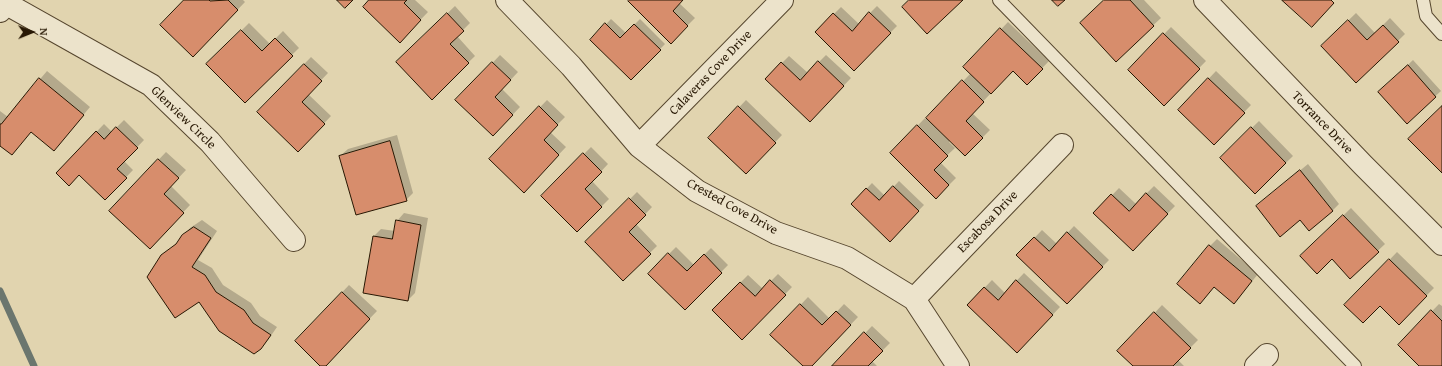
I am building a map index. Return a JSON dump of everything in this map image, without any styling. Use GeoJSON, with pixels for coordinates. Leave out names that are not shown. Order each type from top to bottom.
{"type":"FeatureCollection","features":[{"type":"Feature","properties":{"kind":"street","name":"Crested Cove Drive"},"geometry":{"type":"LineString","coordinates":[[507,0],[571,66],[639,146],[697,191],[776,233],[847,258],[914,299],[958,366]]}},
{"type":"Feature","properties":{"kind":"street","name":"Calaveras Cove Drive"},"geometry":{"type":"LineString","coordinates":[[639,146],[782,0]]}},
{"type":"Feature","properties":{"kind":"street","name":"Torrance Drive"},"geometry":{"type":"LineString","coordinates":[[1207,1],[1362,164],[1442,244]]}},
{"type":"Feature","properties":{"kind":"street","name":"Glenview Circle"},"geometry":{"type":"LineString","coordinates":[[3,4],[151,86],[210,142],[294,240]]}},
{"type":"Feature","properties":{"kind":"street","name":"Escabosa Drive"},"geometry":{"type":"LineString","coordinates":[[914,299],[1062,145]]}},
{"type":"Feature","properties":{"kind":"lane"},"geometry":{"type":"LineString","coordinates":[[999,0],[1355,366]]}},
{"type":"Feature","properties":{"kind":"lane"},"geometry":{"type":"LineString","coordinates":[[1423,0],[1426,16],[1442,34]]}},
{"type":"Feature","properties":{"kind":"building"},"geometry":{"type":"Polygon","coordinates":[[[184,0],[228,0],[238,10],[193,57],[160,25],[184,0]]]}},
{"type":"Feature","properties":{"kind":"building"},"geometry":{"type":"Polygon","coordinates":[[[337,0],[353,0],[345,8],[337,0]]]}},
{"type":"Feature","properties":{"kind":"building"},"geometry":{"type":"Polygon","coordinates":[[[369,0],[407,0],[404,3],[421,20],[400,43],[363,7],[369,0]]]}},
{"type":"Feature","properties":{"kind":"building"},"geometry":{"type":"Polygon","coordinates":[[[683,0],[673,11],[688,26],[671,44],[628,1],[683,0]]]}},
{"type":"Feature","properties":{"kind":"building"},"geometry":{"type":"Polygon","coordinates":[[[909,0],[963,0],[927,34],[902,7],[909,0]]]}},
{"type":"Feature","properties":{"kind":"building"},"geometry":{"type":"Polygon","coordinates":[[[1052,0],[1065,0],[1058,6],[1052,0]]]}},
{"type":"Feature","properties":{"kind":"building"},"geometry":{"type":"Polygon","coordinates":[[[1104,0],[1130,0],[1154,26],[1116,62],[1080,23],[1104,0]]]}},
{"type":"Feature","properties":{"kind":"building"},"geometry":{"type":"Polygon","coordinates":[[[1282,0],[1331,0],[1334,3],[1312,27],[1282,0]]]}},
{"type":"Feature","properties":{"kind":"building"},"geometry":{"type":"Polygon","coordinates":[[[869,12],[891,33],[854,71],[815,32],[833,13],[852,31],[869,12]]]}},
{"type":"Feature","properties":{"kind":"building"},"geometry":{"type":"Polygon","coordinates":[[[447,13],[464,31],[450,44],[469,63],[432,100],[396,62],[447,13]]]}},
{"type":"Feature","properties":{"kind":"building"},"geometry":{"type":"Polygon","coordinates":[[[1348,20],[1367,40],[1383,25],[1399,42],[1356,83],[1321,46],[1348,20]]]}},
{"type":"Feature","properties":{"kind":"building"},"geometry":{"type":"Polygon","coordinates":[[[605,23],[620,38],[634,24],[661,50],[631,80],[590,40],[605,23]]]}},
{"type":"Feature","properties":{"kind":"building"},"geometry":{"type":"Polygon","coordinates":[[[1000,28],[1043,69],[1027,85],[1013,71],[991,94],[963,67],[1000,28]]]}},
{"type":"Feature","properties":{"kind":"building"},"geometry":{"type":"Polygon","coordinates":[[[241,30],[262,51],[275,38],[293,56],[245,103],[206,64],[241,30]]]}},
{"type":"Feature","properties":{"kind":"building"},"geometry":{"type":"Polygon","coordinates":[[[1163,33],[1200,69],[1164,106],[1128,70],[1163,33]]]}},
{"type":"Feature","properties":{"kind":"building"},"geometry":{"type":"Polygon","coordinates":[[[818,61],[844,86],[810,122],[765,79],[781,62],[800,80],[818,61]]]}},
{"type":"Feature","properties":{"kind":"building"},"geometry":{"type":"Polygon","coordinates":[[[492,62],[511,80],[495,97],[513,115],[493,136],[455,100],[492,62]]]}},
{"type":"Feature","properties":{"kind":"building"},"geometry":{"type":"Polygon","coordinates":[[[304,64],[322,81],[302,102],[325,124],[298,152],[257,112],[304,64]]]}},
{"type":"Feature","properties":{"kind":"building"},"geometry":{"type":"Polygon","coordinates":[[[1408,65],[1436,97],[1407,124],[1378,92],[1408,65]]]}},
{"type":"Feature","properties":{"kind":"building"},"geometry":{"type":"Polygon","coordinates":[[[39,78],[84,115],[54,151],[31,132],[12,155],[0,146],[0,124],[39,78]]]}},
{"type":"Feature","properties":{"kind":"building"},"geometry":{"type":"Polygon","coordinates":[[[1208,78],[1245,113],[1214,145],[1178,110],[1208,78]]]}},
{"type":"Feature","properties":{"kind":"building"},"geometry":{"type":"Polygon","coordinates":[[[962,80],[984,102],[966,121],[983,138],[965,156],[926,118],[962,80]]]}},
{"type":"Feature","properties":{"kind":"building"},"geometry":{"type":"Polygon","coordinates":[[[539,106],[558,125],[544,140],[559,155],[524,193],[489,159],[539,106]]]}},
{"type":"Feature","properties":{"kind":"building"},"geometry":{"type":"Polygon","coordinates":[[[738,106],[776,143],[746,174],[708,138],[738,106]]]}},
{"type":"Feature","properties":{"kind":"building"},"geometry":{"type":"Polygon","coordinates":[[[1442,106],[1442,173],[1408,139],[1442,106]]]}},
{"type":"Feature","properties":{"kind":"building"},"geometry":{"type":"Polygon","coordinates":[[[917,125],[948,156],[934,170],[949,185],[936,199],[890,153],[917,125]]]}},
{"type":"Feature","properties":{"kind":"building"},"geometry":{"type":"Polygon","coordinates":[[[116,127],[138,148],[117,169],[127,178],[105,200],[79,175],[69,186],[56,173],[96,131],[104,139],[116,127]]]}},
{"type":"Feature","properties":{"kind":"building"},"geometry":{"type":"Polygon","coordinates":[[[1251,127],[1286,163],[1255,194],[1220,158],[1251,127]]]}},
{"type":"Feature","properties":{"kind":"building"},"geometry":{"type":"Polygon","coordinates":[[[390,141],[407,201],[356,215],[339,156],[390,141]]]}},
{"type":"Feature","properties":{"kind":"building"},"geometry":{"type":"Polygon","coordinates":[[[583,153],[602,172],[585,189],[602,207],[577,232],[541,196],[583,153]]]}},
{"type":"Feature","properties":{"kind":"building"},"geometry":{"type":"Polygon","coordinates":[[[158,159],[179,178],[164,194],[184,213],[150,249],[109,211],[158,159]]]}},
{"type":"Feature","properties":{"kind":"building"},"geometry":{"type":"Polygon","coordinates":[[[1300,170],[1333,211],[1309,231],[1300,220],[1280,237],[1256,206],[1300,170]]]}},
{"type":"Feature","properties":{"kind":"building"},"geometry":{"type":"Polygon","coordinates":[[[893,186],[919,211],[890,242],[851,204],[866,188],[879,200],[893,186]]]}},
{"type":"Feature","properties":{"kind":"building"},"geometry":{"type":"Polygon","coordinates":[[[1146,193],[1168,214],[1133,251],[1093,213],[1111,194],[1129,211],[1146,193]]]}},
{"type":"Feature","properties":{"kind":"building"},"geometry":{"type":"Polygon","coordinates":[[[629,198],[646,215],[629,232],[651,254],[623,281],[585,242],[629,198]]]}},
{"type":"Feature","properties":{"kind":"building"},"geometry":{"type":"Polygon","coordinates":[[[1343,215],[1379,252],[1350,279],[1332,259],[1317,274],[1300,256],[1343,215]]]}},
{"type":"Feature","properties":{"kind":"building"},"geometry":{"type":"Polygon","coordinates":[[[396,220],[421,225],[408,301],[363,293],[373,236],[392,239],[396,220]]]}},
{"type":"Feature","properties":{"kind":"building"},"geometry":{"type":"Polygon","coordinates":[[[194,227],[211,238],[192,267],[205,275],[216,292],[244,310],[253,323],[271,335],[261,349],[254,354],[219,331],[199,302],[175,318],[147,277],[161,255],[176,244],[182,235],[194,227]]]}},
{"type":"Feature","properties":{"kind":"building"},"geometry":{"type":"Polygon","coordinates":[[[1067,232],[1103,267],[1067,304],[1016,255],[1034,237],[1049,251],[1067,232]]]}},
{"type":"Feature","properties":{"kind":"building"},"geometry":{"type":"Polygon","coordinates":[[[1209,245],[1252,281],[1234,304],[1214,287],[1200,304],[1177,284],[1209,245]]]}},
{"type":"Feature","properties":{"kind":"building"},"geometry":{"type":"Polygon","coordinates":[[[668,253],[687,271],[704,254],[722,273],[685,310],[648,274],[668,253]]]}},
{"type":"Feature","properties":{"kind":"building"},"geometry":{"type":"Polygon","coordinates":[[[1389,259],[1427,296],[1399,325],[1380,306],[1363,323],[1344,305],[1389,259]]]}},
{"type":"Feature","properties":{"kind":"building"},"geometry":{"type":"Polygon","coordinates":[[[770,280],[786,295],[742,340],[712,310],[740,282],[755,296],[770,280]]]}},
{"type":"Feature","properties":{"kind":"building"},"geometry":{"type":"Polygon","coordinates":[[[1016,280],[1053,315],[1017,353],[967,305],[984,287],[998,300],[1016,280]]]}},
{"type":"Feature","properties":{"kind":"building"},"geometry":{"type":"Polygon","coordinates":[[[342,292],[370,319],[326,366],[320,366],[295,341],[342,292]]]}},
{"type":"Feature","properties":{"kind":"building"},"geometry":{"type":"Polygon","coordinates":[[[800,304],[822,325],[836,311],[851,325],[812,366],[803,366],[770,335],[800,304]]]}},
{"type":"Feature","properties":{"kind":"building"},"geometry":{"type":"Polygon","coordinates":[[[1431,310],[1442,321],[1442,366],[1419,366],[1398,345],[1431,310]]]}},
{"type":"Feature","properties":{"kind":"building"},"geometry":{"type":"Polygon","coordinates":[[[1154,312],[1191,348],[1173,366],[1133,366],[1117,351],[1154,312]]]}},
{"type":"Feature","properties":{"kind":"building"},"geometry":{"type":"Polygon","coordinates":[[[864,332],[883,351],[868,366],[832,366],[864,332]]]}},
{"type":"Feature","properties":{"kind":"waterway"},"geometry":{"type":"LineString","coordinates":[[0,291],[34,366]]}}]}
